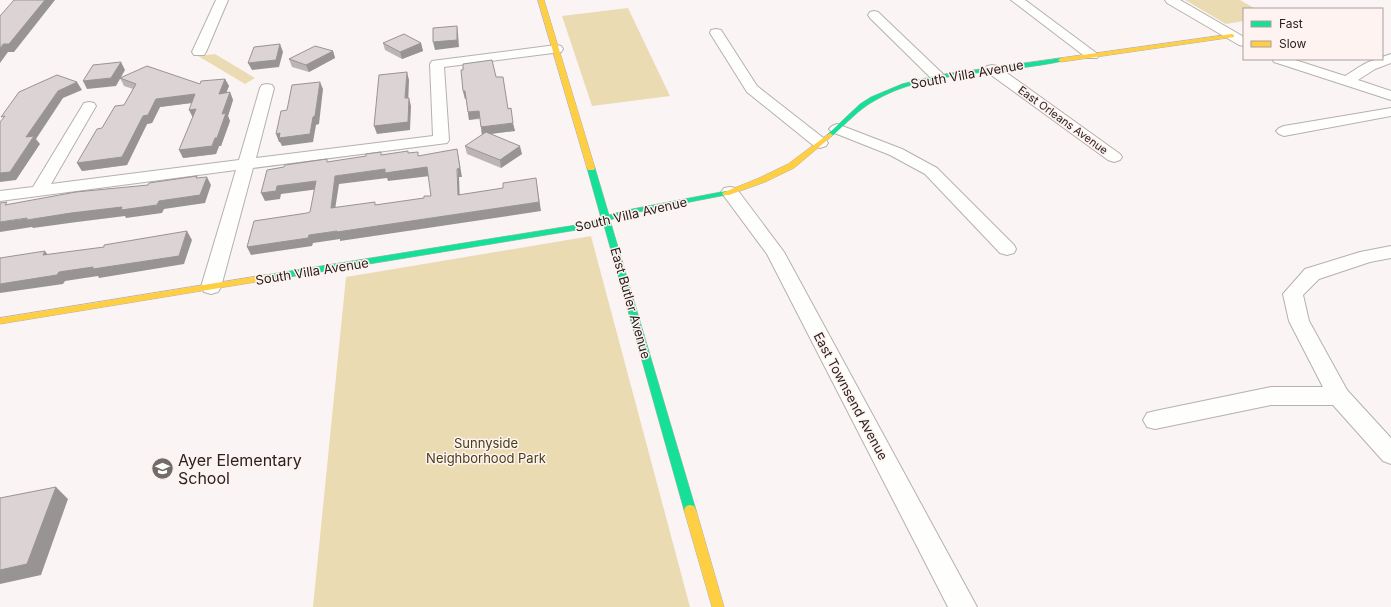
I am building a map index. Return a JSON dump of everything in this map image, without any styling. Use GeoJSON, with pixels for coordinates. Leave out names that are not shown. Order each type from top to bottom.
{"type":"FeatureCollection","features":[{"type":"Feature","properties":{"kind":"street"},"geometry":{"type":"LineString","coordinates":[[199,52],[222,0]]}},
{"type":"Feature","properties":{"kind":"street","name":"East Butler Avenue"},"geometry":{"type":"LineString","coordinates":[[541,0],[718,607]]}},
{"type":"Feature","properties":{"kind":"street"},"geometry":{"type":"LineString","coordinates":[[1017,0],[1092,55]]}},
{"type":"Feature","properties":{"kind":"street"},"geometry":{"type":"LineString","coordinates":[[1171,0],[1243,42]]}},
{"type":"Feature","properties":{"kind":"street"},"geometry":{"type":"LineString","coordinates":[[874,15],[938,77]]}},
{"type":"Feature","properties":{"kind":"street"},"geometry":{"type":"LineString","coordinates":[[716,33],[752,89],[820,143]]}},
{"type":"Feature","properties":{"kind":"street","name":"South Villa Avenue"},"geometry":{"type":"LineString","coordinates":[[0,321],[583,226],[627,212],[730,192],[746,187],[791,166],[837,129],[862,105],[873,98],[904,85],[938,77],[1232,36]]}},
{"type":"Feature","properties":{"kind":"street"},"geometry":{"type":"LineString","coordinates":[[0,196],[441,140],[437,64],[556,49]]}},
{"type":"Feature","properties":{"kind":"street"},"geometry":{"type":"LineString","coordinates":[[1348,81],[1370,66],[1391,58]]}},
{"type":"Feature","properties":{"kind":"street"},"geometry":{"type":"LineString","coordinates":[[1282,60],[1391,96]]}},
{"type":"Feature","properties":{"kind":"street","name":"East Orleans Avenue"},"geometry":{"type":"LineString","coordinates":[[992,69],[1114,157]]}},
{"type":"Feature","properties":{"kind":"street"},"geometry":{"type":"LineString","coordinates":[[211,287],[267,88]]}},
{"type":"Feature","properties":{"kind":"street"},"geometry":{"type":"LineString","coordinates":[[40,191],[89,106]]}},
{"type":"Feature","properties":{"kind":"street"},"geometry":{"type":"LineString","coordinates":[[1284,131],[1391,112]]}},
{"type":"Feature","properties":{"kind":"street"},"geometry":{"type":"LineString","coordinates":[[837,129],[896,152],[931,171],[1007,248]]}},
{"type":"Feature","properties":{"kind":"street","name":"East Townsend Avenue"},"geometry":{"type":"LineString","coordinates":[[730,192],[775,252],[963,607]]}},
{"type":"Feature","properties":{"kind":"street"},"geometry":{"type":"LineString","coordinates":[[1391,252],[1367,256],[1312,274],[1293,294],[1299,321],[1339,396],[1391,454]]}},
{"type":"Feature","properties":{"kind":"street"},"geometry":{"type":"LineString","coordinates":[[1155,420],[1271,396],[1339,396]]}},
{"type":"Feature","properties":{"kind":"green space"},"geometry":{"type":"Polygon","coordinates":[[[1185,0],[1240,0],[1254,8],[1243,8],[1243,21],[1226,24],[1185,0]]]}},
{"type":"Feature","properties":{"kind":"green space"},"geometry":{"type":"Polygon","coordinates":[[[628,8],[670,96],[592,106],[562,16],[628,8]]]}},
{"type":"Feature","properties":{"kind":"green space"},"geometry":{"type":"Polygon","coordinates":[[[215,54],[255,78],[245,84],[198,56],[215,54]]]}},
{"type":"Feature","properties":{"kind":"green space","name":"Sunnyside Neighborhood Park"},"geometry":{"type":"Polygon","coordinates":[[[591,236],[690,607],[313,607],[346,277],[591,236]]]}},
{"type":"Feature","properties":{"kind":"building"},"geometry":{"type":"Polygon","coordinates":[[[14,0],[45,0],[9,44],[3,44],[0,48],[0,16],[14,0]]]}},
{"type":"Feature","properties":{"kind":"building"},"geometry":{"type":"Polygon","coordinates":[[[457,26],[457,40],[433,42],[433,28],[457,26]]]}},
{"type":"Feature","properties":{"kind":"building"},"geometry":{"type":"Polygon","coordinates":[[[404,34],[421,43],[400,52],[383,43],[404,34]]]}},
{"type":"Feature","properties":{"kind":"building"},"geometry":{"type":"Polygon","coordinates":[[[280,44],[276,60],[248,63],[254,47],[280,44]]]}},
{"type":"Feature","properties":{"kind":"building"},"geometry":{"type":"Polygon","coordinates":[[[315,46],[333,51],[306,65],[289,59],[315,46]]]}},
{"type":"Feature","properties":{"kind":"building"},"geometry":{"type":"Polygon","coordinates":[[[492,60],[496,77],[503,77],[508,109],[511,108],[513,123],[481,127],[479,111],[468,112],[465,91],[463,91],[461,70],[463,70],[463,64],[492,60]]]}},
{"type":"Feature","properties":{"kind":"building"},"geometry":{"type":"Polygon","coordinates":[[[121,62],[111,78],[83,81],[93,65],[121,62]]]}},
{"type":"Feature","properties":{"kind":"building"},"geometry":{"type":"Polygon","coordinates":[[[147,66],[200,84],[201,81],[225,79],[219,94],[230,92],[222,114],[226,113],[217,138],[215,138],[212,146],[179,150],[196,109],[189,110],[195,94],[156,99],[148,115],[143,116],[122,157],[77,163],[97,129],[102,128],[115,106],[124,105],[136,84],[120,78],[147,66]]]}},
{"type":"Feature","properties":{"kind":"building"},"geometry":{"type":"Polygon","coordinates":[[[407,72],[405,98],[409,98],[408,122],[374,126],[379,75],[407,72]]]}},
{"type":"Feature","properties":{"kind":"building"},"geometry":{"type":"Polygon","coordinates":[[[57,75],[77,82],[58,91],[26,137],[34,136],[10,172],[0,173],[0,122],[5,116],[1,117],[19,92],[57,75]]]}},
{"type":"Feature","properties":{"kind":"building"},"geometry":{"type":"Polygon","coordinates":[[[320,82],[315,116],[313,117],[310,134],[279,138],[280,133],[276,134],[281,111],[287,110],[292,85],[320,82]]]}},
{"type":"Feature","properties":{"kind":"building"},"geometry":{"type":"Polygon","coordinates":[[[486,132],[520,146],[500,160],[465,146],[486,132]]]}},
{"type":"Feature","properties":{"kind":"building"},"geometry":{"type":"Polygon","coordinates":[[[457,149],[460,168],[457,169],[458,195],[503,188],[503,183],[536,178],[539,202],[309,235],[308,238],[247,247],[254,221],[310,212],[316,181],[277,186],[276,191],[261,193],[267,170],[284,167],[285,165],[327,159],[327,162],[366,156],[366,154],[381,152],[381,155],[408,151],[408,153],[418,152],[418,156],[457,149]],[[427,167],[385,173],[385,169],[335,176],[331,208],[375,202],[375,205],[431,196],[427,167]]]}},
{"type":"Feature","properties":{"kind":"building"},"geometry":{"type":"Polygon","coordinates":[[[197,176],[196,178],[207,177],[200,195],[159,201],[157,205],[121,210],[122,207],[27,220],[27,218],[0,222],[0,203],[7,202],[5,205],[76,192],[148,185],[149,183],[197,176]]]}},
{"type":"Feature","properties":{"kind":"building"},"geometry":{"type":"Polygon","coordinates":[[[187,231],[179,256],[93,269],[93,267],[59,272],[57,275],[0,284],[0,258],[45,251],[43,255],[104,247],[104,245],[187,231]]]}},
{"type":"Feature","properties":{"kind":"building"},"geometry":{"type":"Polygon","coordinates":[[[56,487],[27,564],[0,570],[0,498],[56,487]]]}},
{"type":"Feature","properties":{"kind":"traffic: fast"},"geometry":{"type":"LineString","coordinates":[[830,135],[862,105],[873,98],[904,85],[938,77],[1061,60]]}},
{"type":"Feature","properties":{"kind":"traffic: fast"},"geometry":{"type":"LineString","coordinates":[[591,168],[690,510]]}},
{"type":"Feature","properties":{"kind":"traffic: fast"},"geometry":{"type":"LineString","coordinates":[[265,278],[583,226],[627,212],[726,193]]}},
{"type":"Feature","properties":{"kind":"traffic: slow"},"geometry":{"type":"LineString","coordinates":[[541,0],[591,168]]}},
{"type":"Feature","properties":{"kind":"traffic: slow"},"geometry":{"type":"LineString","coordinates":[[1061,60],[1232,36]]}},
{"type":"Feature","properties":{"kind":"traffic: slow"},"geometry":{"type":"LineString","coordinates":[[726,193],[762,180],[791,166],[830,135]]}},
{"type":"Feature","properties":{"kind":"traffic: slow"},"geometry":{"type":"LineString","coordinates":[[0,321],[265,278]]}},
{"type":"Feature","properties":{"kind":"traffic: slow"},"geometry":{"type":"LineString","coordinates":[[690,510],[718,607]]}},
{"type":"Feature","properties":{"kind":"place","name":"Ayer Elementary School"},"geometry":{"type":"Point","coordinates":[163,469]}}]}
